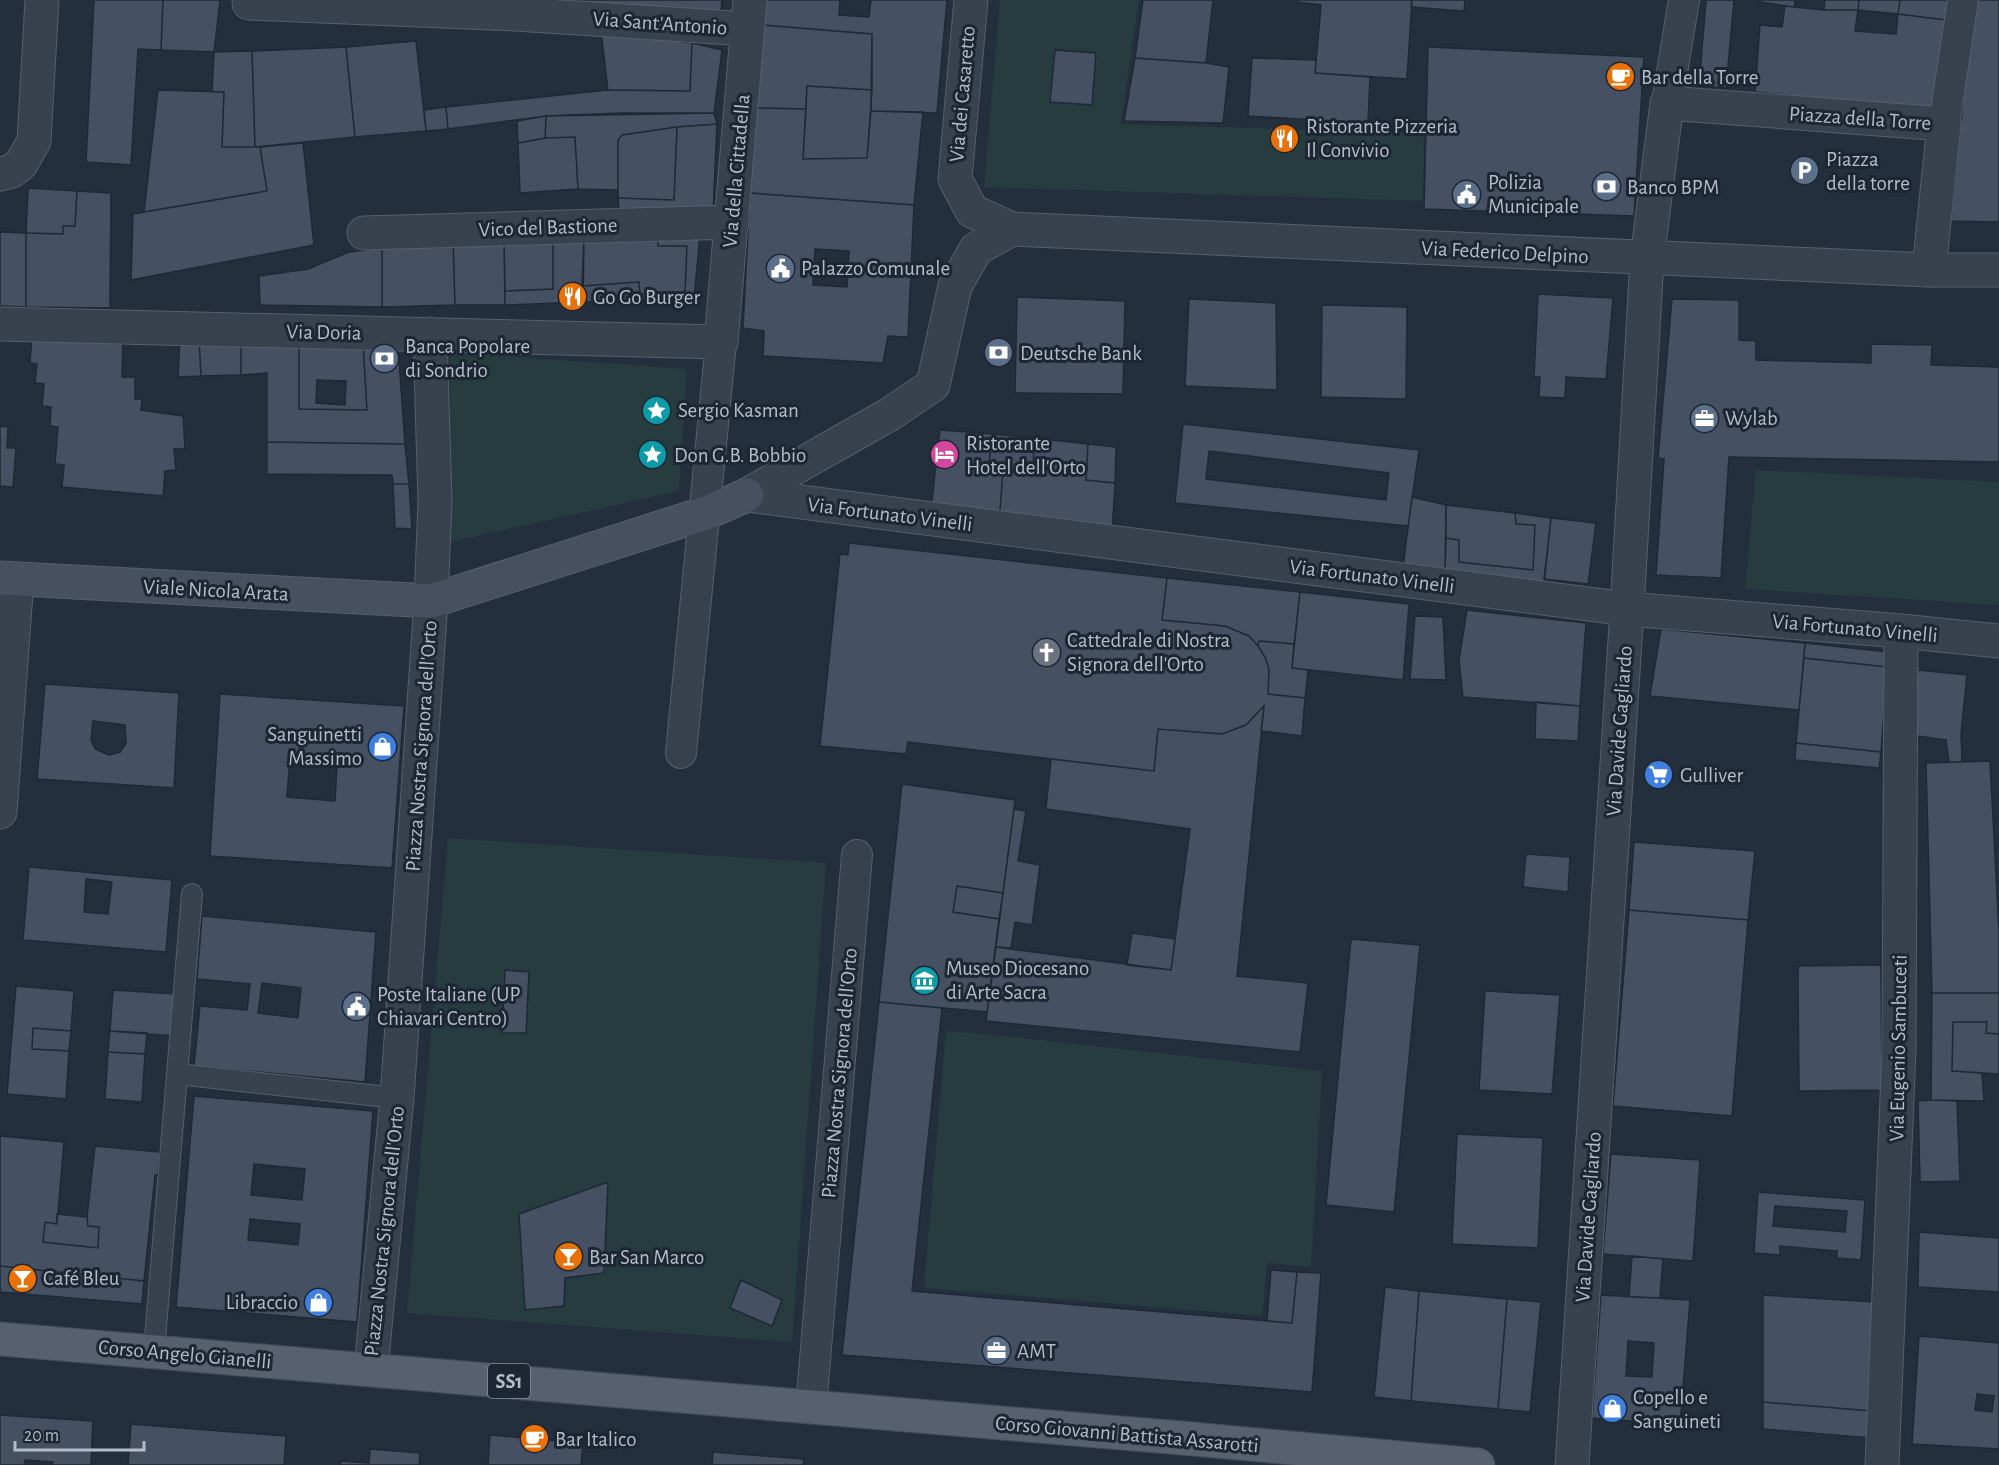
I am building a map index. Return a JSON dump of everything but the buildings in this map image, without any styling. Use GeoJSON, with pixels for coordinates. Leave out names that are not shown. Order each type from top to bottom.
{"type":"FeatureCollection","features":[{"type":"Feature","properties":{"kind":"main road","name":"Piazza Nostra Signora dell'Orto"},"geometry":{"type":"LineString","coordinates":[[431,601],[706,513],[747,495]]}},
{"type":"Feature","properties":{"kind":"main road","name":"Viale Nicola Arata"},"geometry":{"type":"LineString","coordinates":[[9,579],[431,601]]}},
{"type":"Feature","properties":{"kind":"main road","name":"Corso Angelo Gianelli"},"geometry":{"type":"LineString","coordinates":[[0,1339],[370,1370]]}},
{"type":"Feature","properties":{"kind":"main road","name":"Piazza Nostra Signora dell'Orto"},"geometry":{"type":"LineString","coordinates":[[370,1370],[811,1408]]}},
{"type":"Feature","properties":{"kind":"main road","name":"Corso Giovanni Battista Assarotti"},"geometry":{"type":"LineString","coordinates":[[811,1408],[1478,1465]]}},
{"type":"Feature","properties":{"kind":"street"},"geometry":{"type":"LineString","coordinates":[[0,174],[12,171],[21,164],[34,141],[42,0]]}},
{"type":"Feature","properties":{"kind":"street","name":"Via dei Casaretto"},"geometry":{"type":"LineString","coordinates":[[971,0],[955,179],[972,211],[1012,230]]}},
{"type":"Feature","properties":{"kind":"street","name":"Via Davide Gagliardo"},"geometry":{"type":"LineString","coordinates":[[1572,1465],[1647,259],[1667,104],[1684,0]]}},
{"type":"Feature","properties":{"kind":"street"},"geometry":{"type":"LineString","coordinates":[[1944,124],[1963,0]]}},
{"type":"Feature","properties":{"kind":"street","name":"Via Sant'Antonio"},"geometry":{"type":"LineString","coordinates":[[250,2],[516,14],[749,15]]}},
{"type":"Feature","properties":{"kind":"street","name":"Via della Cittadella"},"geometry":{"type":"LineString","coordinates":[[721,342],[749,15]]}},
{"type":"Feature","properties":{"kind":"street","name":"Piazza della Torre"},"geometry":{"type":"LineString","coordinates":[[1667,104],[1944,124],[1929,270]]}},
{"type":"Feature","properties":{"kind":"street","name":"Vico del Bastione"},"geometry":{"type":"LineString","coordinates":[[364,233],[732,222]]}},
{"type":"Feature","properties":{"kind":"street","name":"Via Federico Delpino"},"geometry":{"type":"LineString","coordinates":[[1012,230],[1647,259],[1929,270],[1999,270]]}},
{"type":"Feature","properties":{"kind":"street","name":"Piazza Nostra Signora dell'Orto"},"geometry":{"type":"LineString","coordinates":[[747,495],[890,414],[933,385],[955,286],[976,249],[1012,230]]}},
{"type":"Feature","properties":{"kind":"street","name":"Via Doria"},"geometry":{"type":"LineString","coordinates":[[0,324],[721,342]]}},
{"type":"Feature","properties":{"kind":"street","name":"Piazza Nostra Signora dell'Orto"},"geometry":{"type":"LineString","coordinates":[[370,1370],[397,1098],[431,601],[435,502],[430,334]]}},
{"type":"Feature","properties":{"kind":"street"},"geometry":{"type":"LineString","coordinates":[[681,753],[721,342]]}},
{"type":"Feature","properties":{"kind":"street","name":"Via Fortunato Vinelli"},"geometry":{"type":"LineString","coordinates":[[747,495],[1627,609],[1999,641]]}},
{"type":"Feature","properties":{"kind":"street"},"geometry":{"type":"LineString","coordinates":[[0,812],[9,579]]}},
{"type":"Feature","properties":{"kind":"street","name":"Via Eugenio Sambuceti"},"geometry":{"type":"LineString","coordinates":[[1882,1465],[1899,1049],[1901,631]]}},
{"type":"Feature","properties":{"kind":"street","name":"Piazza Nostra Signora dell'Orto"},"geometry":{"type":"LineString","coordinates":[[811,1408],[857,855]]}},
{"type":"Feature","properties":{"kind":"lane"},"geometry":{"type":"LineString","coordinates":[[154,1351],[192,894]]}},
{"type":"Feature","properties":{"kind":"lane"},"geometry":{"type":"LineString","coordinates":[[177,1074],[397,1098]]}},
{"type":"Feature","properties":{"kind":"green space"},"geometry":{"type":"Polygon","coordinates":[[[1000,0],[1139,0],[1121,124],[1424,133],[1423,201],[984,187],[1000,0]]]}},
{"type":"Feature","properties":{"kind":"green space"},"geometry":{"type":"Polygon","coordinates":[[[450,352],[687,369],[679,491],[450,542],[450,352]]]}},
{"type":"Feature","properties":{"kind":"green space"},"geometry":{"type":"Polygon","coordinates":[[[1756,470],[1999,482],[1999,605],[1745,589],[1756,470]]]}},
{"type":"Feature","properties":{"kind":"green space"},"geometry":{"type":"Polygon","coordinates":[[[448,838],[826,863],[792,1342],[407,1313],[448,838]]]}},
{"type":"Feature","properties":{"kind":"green space"},"geometry":{"type":"Polygon","coordinates":[[[946,1031],[1322,1071],[1311,1267],[1267,1263],[1262,1316],[924,1288],[946,1031]]]}},
{"type":"Feature","properties":{"kind":"place","name":"Bar della Torre"},"geometry":{"type":"Point","coordinates":[1620,77]}},
{"type":"Feature","properties":{"kind":"place","name":"Ristorante Pizzeria Il Convivio"},"geometry":{"type":"Point","coordinates":[1285,138]}},
{"type":"Feature","properties":{"kind":"place","name":"Piazza della torre"},"geometry":{"type":"Point","coordinates":[1805,171]}},
{"type":"Feature","properties":{"kind":"place","name":"Banco BPM"},"geometry":{"type":"Point","coordinates":[1606,187]}},
{"type":"Feature","properties":{"kind":"place","name":"Polizia Municipale"},"geometry":{"type":"Point","coordinates":[1467,194]}},
{"type":"Feature","properties":{"kind":"place","name":"Palazzo Comunale"},"geometry":{"type":"Point","coordinates":[780,268]}},
{"type":"Feature","properties":{"kind":"place","name":"Go Go Burger"},"geometry":{"type":"Point","coordinates":[572,297]}},
{"type":"Feature","properties":{"kind":"place","name":"Deutsche Bank"},"geometry":{"type":"Point","coordinates":[999,353]}},
{"type":"Feature","properties":{"kind":"place","name":"Banca Popolare di Sondrio"},"geometry":{"type":"Point","coordinates":[384,358]}},
{"type":"Feature","properties":{"kind":"place","name":"Sergio Kasman"},"geometry":{"type":"Point","coordinates":[657,410]}},
{"type":"Feature","properties":{"kind":"place","name":"Wylab"},"geometry":{"type":"Point","coordinates":[1704,418]}},
{"type":"Feature","properties":{"kind":"place","name":"Don G.B. Bobbio"},"geometry":{"type":"Point","coordinates":[653,455]}},
{"type":"Feature","properties":{"kind":"place","name":"Ristorante Hotel dell'Orto"},"geometry":{"type":"Point","coordinates":[945,455]}},
{"type":"Feature","properties":{"kind":"place","name":"Cattedrale di Nostra Signora dell'Orto"},"geometry":{"type":"Point","coordinates":[1046,652]}},
{"type":"Feature","properties":{"kind":"place","name":"Sanguinetti Massimo"},"geometry":{"type":"Point","coordinates":[383,746]}},
{"type":"Feature","properties":{"kind":"place","name":"Gulliver"},"geometry":{"type":"Point","coordinates":[1659,775]}},
{"type":"Feature","properties":{"kind":"place","name":"Museo Diocesano di Arte Sacra"},"geometry":{"type":"Point","coordinates":[925,980]}},
{"type":"Feature","properties":{"kind":"place","name":"Poste Italiane (UP Chiavari Centro)"},"geometry":{"type":"Point","coordinates":[356,1006]}},
{"type":"Feature","properties":{"kind":"place","name":"Bar San Marco"},"geometry":{"type":"Point","coordinates":[568,1257]}},
{"type":"Feature","properties":{"kind":"place","name":"Café Bleu"},"geometry":{"type":"Point","coordinates":[22,1278]}},
{"type":"Feature","properties":{"kind":"place","name":"Libraccio"},"geometry":{"type":"Point","coordinates":[319,1302]}},
{"type":"Feature","properties":{"kind":"place","name":"AMT"},"geometry":{"type":"Point","coordinates":[996,1351]}},
{"type":"Feature","properties":{"kind":"place","name":"Copello e Sanguineti"},"geometry":{"type":"Point","coordinates":[1612,1409]}},
{"type":"Feature","properties":{"kind":"place","name":"Bar Italico"},"geometry":{"type":"Point","coordinates":[534,1439]}}]}
